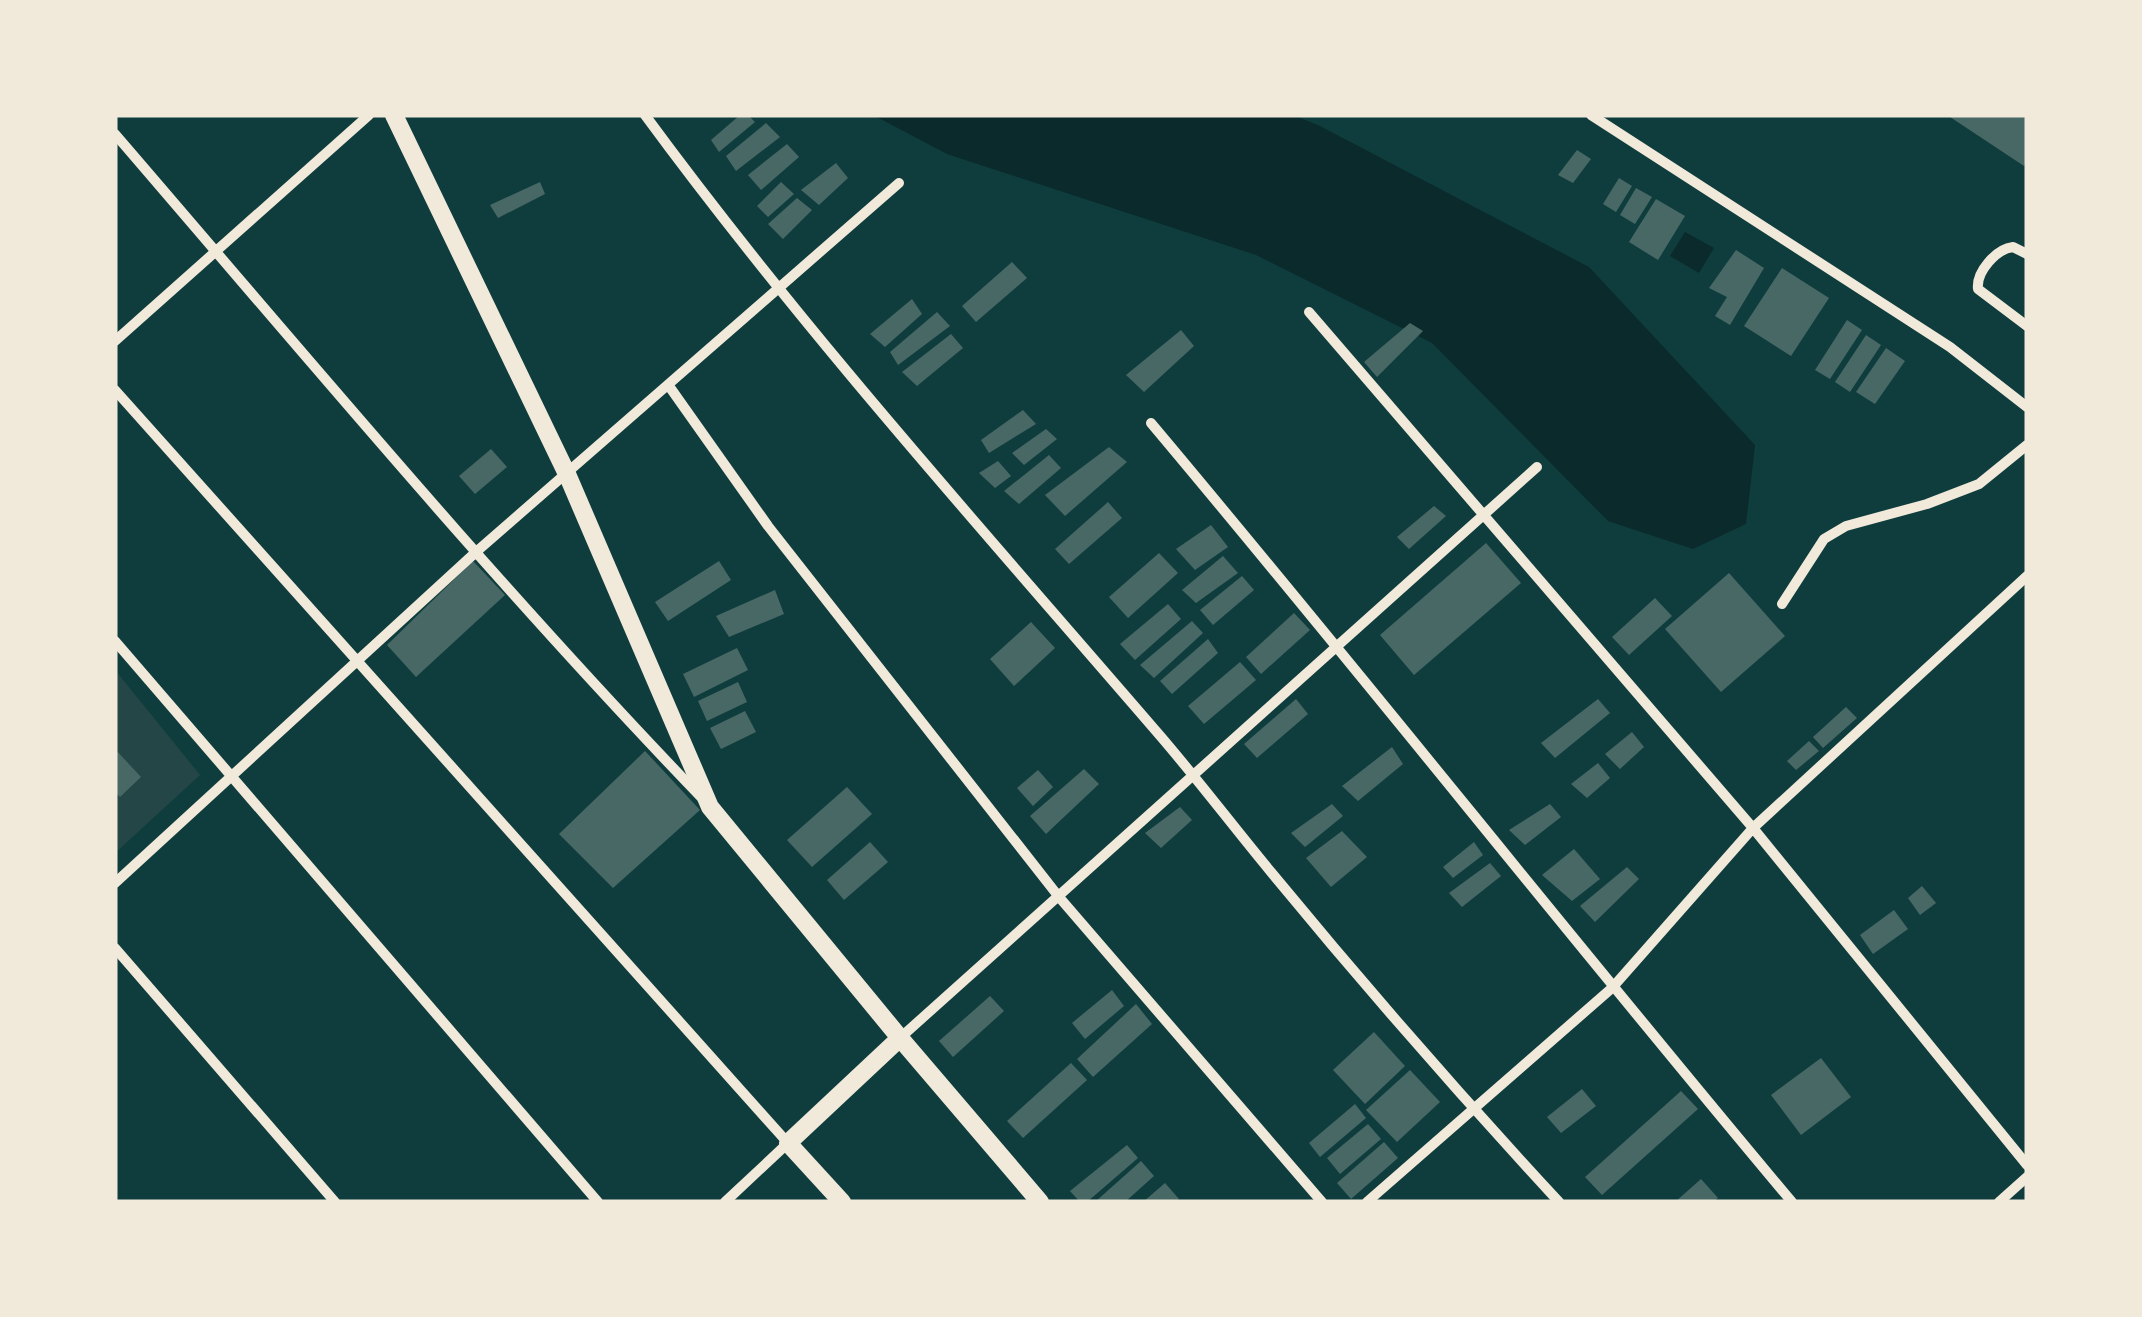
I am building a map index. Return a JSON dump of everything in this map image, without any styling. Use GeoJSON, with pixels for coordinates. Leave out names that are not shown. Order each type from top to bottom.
{"type":"FeatureCollection","features":[{"type":"Feature","properties":{"kind":"main road"},"geometry":{"type":"LineString","coordinates":[[394,115],[566,474],[710,807],[1040,1202]]}},
{"type":"Feature","properties":{"kind":"main road"},"geometry":{"type":"LineString","coordinates":[[842,1202],[788,1143],[900,1038]]}},
{"type":"Feature","properties":{"kind":"street"},"geometry":{"type":"LineString","coordinates":[[115,340],[370,115]]}},
{"type":"Feature","properties":{"kind":"street"},"geometry":{"type":"LineString","coordinates":[[645,115],[781,289],[1193,774],[1271,872],[1472,1108],[1559,1202]]}},
{"type":"Feature","properties":{"kind":"street"},"geometry":{"type":"LineString","coordinates":[[1592,115],[1950,347],[2027,407]]}},
{"type":"Feature","properties":{"kind":"street"},"geometry":{"type":"LineString","coordinates":[[115,134],[476,552],[710,807]]}},
{"type":"Feature","properties":{"kind":"street"},"geometry":{"type":"LineString","coordinates":[[115,883],[476,552],[899,183]]}},
{"type":"Feature","properties":{"kind":"street"},"geometry":{"type":"LineString","coordinates":[[2027,254],[2013,247],[2002,250],[1976,284],[1978,290],[2027,326]]}},
{"type":"Feature","properties":{"kind":"street"},"geometry":{"type":"LineString","coordinates":[[1309,312],[1753,828],[2027,1165]]}},
{"type":"Feature","properties":{"kind":"street"},"geometry":{"type":"LineString","coordinates":[[669,386],[768,526],[1059,897],[1322,1202]]}},
{"type":"Feature","properties":{"kind":"street"},"geometry":{"type":"LineString","coordinates":[[115,390],[788,1143],[725,1202]]}},
{"type":"Feature","properties":{"kind":"street"},"geometry":{"type":"LineString","coordinates":[[1151,424],[1338,645],[1612,988],[1792,1202]]}},
{"type":"Feature","properties":{"kind":"street"},"geometry":{"type":"LineString","coordinates":[[1782,604],[1824,540],[1835,532],[1980,484],[2027,444]]}},
{"type":"Feature","properties":{"kind":"street"},"geometry":{"type":"LineString","coordinates":[[900,1038],[1537,467]]}},
{"type":"Feature","properties":{"kind":"street"},"geometry":{"type":"LineString","coordinates":[[1366,1202],[1612,988],[1753,828],[2027,576]]}},
{"type":"Feature","properties":{"kind":"street"},"geometry":{"type":"LineString","coordinates":[[115,641],[598,1202]]}},
{"type":"Feature","properties":{"kind":"street"},"geometry":{"type":"LineString","coordinates":[[115,948],[334,1202]]}},
{"type":"Feature","properties":{"kind":"street"},"geometry":{"type":"LineString","coordinates":[[1998,1202],[2027,1177]]}},
{"type":"Feature","properties":{"kind":"shaded area"},"geometry":{"type":"Polygon","coordinates":[[[873,115],[1293,115],[1320,126],[1589,267],[1755,445],[1746,524],[1693,549],[1608,521],[1432,343],[1256,255],[947,154],[873,115]]]}},
{"type":"Feature","properties":{"kind":"shaded area"},"geometry":{"type":"Polygon","coordinates":[[[1685,232],[1714,248],[1699,273],[1670,256],[1685,232]]]}},
{"type":"Feature","properties":{"kind":"shaded area"},"geometry":{"type":"Polygon","coordinates":[[[115,670],[200,775],[115,853],[115,670]]]}},
{"type":"Feature","properties":{"kind":"building"},"geometry":{"type":"Polygon","coordinates":[[[740,115],[748,115],[755,122],[719,152],[711,140],[740,115]]]}},
{"type":"Feature","properties":{"kind":"building"},"geometry":{"type":"Polygon","coordinates":[[[1947,115],[2027,115],[2024,166],[1947,115]]]}},
{"type":"Feature","properties":{"kind":"building"},"geometry":{"type":"Polygon","coordinates":[[[766,123],[780,137],[736,171],[726,156],[766,123]]]}},
{"type":"Feature","properties":{"kind":"building"},"geometry":{"type":"Polygon","coordinates":[[[787,144],[799,157],[761,190],[748,175],[787,144]]]}},
{"type":"Feature","properties":{"kind":"building"},"geometry":{"type":"Polygon","coordinates":[[[1577,150],[1591,159],[1573,183],[1558,175],[1577,150]]]}},
{"type":"Feature","properties":{"kind":"building"},"geometry":{"type":"Polygon","coordinates":[[[836,163],[848,178],[819,205],[801,190],[836,163]]]}},
{"type":"Feature","properties":{"kind":"building"},"geometry":{"type":"Polygon","coordinates":[[[1619,178],[1632,186],[1616,212],[1603,204],[1619,178]]]}},
{"type":"Feature","properties":{"kind":"building"},"geometry":{"type":"Polygon","coordinates":[[[540,182],[545,194],[498,218],[490,205],[540,182]]]}},
{"type":"Feature","properties":{"kind":"building"},"geometry":{"type":"Polygon","coordinates":[[[781,182],[794,194],[768,217],[757,206],[781,182]]]}},
{"type":"Feature","properties":{"kind":"building"},"geometry":{"type":"Polygon","coordinates":[[[1636,188],[1652,197],[1635,224],[1620,215],[1636,188]]]}},
{"type":"Feature","properties":{"kind":"building"},"geometry":{"type":"Polygon","coordinates":[[[797,198],[812,210],[783,239],[768,224],[797,198]]]}},
{"type":"Feature","properties":{"kind":"building"},"geometry":{"type":"Polygon","coordinates":[[[1656,199],[1685,216],[1658,260],[1629,242],[1656,199]]]}},
{"type":"Feature","properties":{"kind":"building"},"geometry":{"type":"Polygon","coordinates":[[[1736,250],[1764,268],[1730,325],[1715,316],[1727,297],[1709,288],[1736,250]]]}},
{"type":"Feature","properties":{"kind":"building"},"geometry":{"type":"Polygon","coordinates":[[[1012,262],[1027,278],[976,322],[962,306],[1012,262]]]}},
{"type":"Feature","properties":{"kind":"building"},"geometry":{"type":"Polygon","coordinates":[[[1782,268],[1829,298],[1791,356],[1744,326],[1782,268]]]}},
{"type":"Feature","properties":{"kind":"building"},"geometry":{"type":"Polygon","coordinates":[[[912,299],[922,314],[885,347],[870,334],[912,299]]]}},
{"type":"Feature","properties":{"kind":"building"},"geometry":{"type":"Polygon","coordinates":[[[937,312],[950,326],[898,365],[890,352],[937,312]]]}},
{"type":"Feature","properties":{"kind":"building"},"geometry":{"type":"Polygon","coordinates":[[[1847,320],[1862,330],[1830,379],[1815,370],[1847,320]]]}},
{"type":"Feature","properties":{"kind":"building"},"geometry":{"type":"Polygon","coordinates":[[[1410,323],[1423,331],[1377,377],[1364,362],[1410,323]]]}},
{"type":"Feature","properties":{"kind":"building"},"geometry":{"type":"Polygon","coordinates":[[[1181,330],[1194,346],[1144,392],[1126,375],[1181,330]]]}},
{"type":"Feature","properties":{"kind":"building"},"geometry":{"type":"Polygon","coordinates":[[[951,334],[963,348],[917,386],[902,372],[951,334]]]}},
{"type":"Feature","properties":{"kind":"building"},"geometry":{"type":"Polygon","coordinates":[[[1866,335],[1881,345],[1850,392],[1835,382],[1866,335]]]}},
{"type":"Feature","properties":{"kind":"building"},"geometry":{"type":"Polygon","coordinates":[[[1886,348],[1905,361],[1875,404],[1856,392],[1886,348]]]}},
{"type":"Feature","properties":{"kind":"building"},"geometry":{"type":"Polygon","coordinates":[[[1023,410],[1036,424],[989,453],[981,440],[1023,410]]]}},
{"type":"Feature","properties":{"kind":"building"},"geometry":{"type":"Polygon","coordinates":[[[1046,429],[1057,439],[1024,465],[1012,453],[1046,429]]]}},
{"type":"Feature","properties":{"kind":"building"},"geometry":{"type":"Polygon","coordinates":[[[1109,447],[1127,462],[1065,516],[1045,495],[1109,447]]]}},
{"type":"Feature","properties":{"kind":"building"},"geometry":{"type":"Polygon","coordinates":[[[491,449],[507,467],[475,494],[459,476],[491,449]]]}},
{"type":"Feature","properties":{"kind":"building"},"geometry":{"type":"Polygon","coordinates":[[[1049,455],[1061,468],[1019,504],[1004,491],[1049,455]]]}},
{"type":"Feature","properties":{"kind":"building"},"geometry":{"type":"Polygon","coordinates":[[[998,461],[1011,476],[995,488],[979,473],[998,461]]]}},
{"type":"Feature","properties":{"kind":"building"},"geometry":{"type":"Polygon","coordinates":[[[1108,502],[1122,518],[1069,564],[1055,549],[1108,502]]]}},
{"type":"Feature","properties":{"kind":"building"},"geometry":{"type":"Polygon","coordinates":[[[1434,506],[1446,516],[1409,549],[1397,537],[1434,506]]]}},
{"type":"Feature","properties":{"kind":"building"},"geometry":{"type":"Polygon","coordinates":[[[1211,525],[1228,547],[1195,570],[1176,549],[1211,525]]]}},
{"type":"Feature","properties":{"kind":"building"},"geometry":{"type":"Polygon","coordinates":[[[1486,543],[1521,583],[1414,675],[1380,635],[1486,543]]]}},
{"type":"Feature","properties":{"kind":"building"},"geometry":{"type":"Polygon","coordinates":[[[1159,553],[1178,573],[1128,618],[1109,597],[1159,553]]]}},
{"type":"Feature","properties":{"kind":"building"},"geometry":{"type":"Polygon","coordinates":[[[1223,556],[1238,573],[1196,603],[1182,590],[1223,556]]]}},
{"type":"Feature","properties":{"kind":"building"},"geometry":{"type":"Polygon","coordinates":[[[473,561],[505,595],[416,677],[387,645],[473,561]]]}},
{"type":"Feature","properties":{"kind":"building"},"geometry":{"type":"Polygon","coordinates":[[[719,561],[731,580],[668,621],[655,602],[719,561]]]}},
{"type":"Feature","properties":{"kind":"building"},"geometry":{"type":"Polygon","coordinates":[[[1729,573],[1785,636],[1721,692],[1665,629],[1729,573]]]}},
{"type":"Feature","properties":{"kind":"building"},"geometry":{"type":"Polygon","coordinates":[[[1242,576],[1254,590],[1213,625],[1200,610],[1242,576]]]}},
{"type":"Feature","properties":{"kind":"building"},"geometry":{"type":"Polygon","coordinates":[[[775,590],[784,614],[729,637],[716,616],[775,590]]]}},
{"type":"Feature","properties":{"kind":"building"},"geometry":{"type":"Polygon","coordinates":[[[1655,598],[1672,616],[1629,655],[1612,637],[1655,598]]]}},
{"type":"Feature","properties":{"kind":"building"},"geometry":{"type":"Polygon","coordinates":[[[1168,604],[1181,619],[1135,660],[1120,644],[1168,604]]]}},
{"type":"Feature","properties":{"kind":"building"},"geometry":{"type":"Polygon","coordinates":[[[1294,613],[1310,630],[1261,674],[1246,657],[1294,613]]]}},
{"type":"Feature","properties":{"kind":"building"},"geometry":{"type":"Polygon","coordinates":[[[1192,621],[1203,633],[1154,678],[1140,665],[1192,621]]]}},
{"type":"Feature","properties":{"kind":"building"},"geometry":{"type":"Polygon","coordinates":[[[1031,622],[1055,648],[1014,686],[990,659],[1031,622]]]}},
{"type":"Feature","properties":{"kind":"building"},"geometry":{"type":"Polygon","coordinates":[[[1208,639],[1218,653],[1172,694],[1160,681],[1208,639]]]}},
{"type":"Feature","properties":{"kind":"building"},"geometry":{"type":"Polygon","coordinates":[[[737,648],[748,670],[694,697],[683,674],[737,648]]]}},
{"type":"Feature","properties":{"kind":"building"},"geometry":{"type":"Polygon","coordinates":[[[1240,662],[1256,680],[1204,724],[1188,706],[1240,662]]]}},
{"type":"Feature","properties":{"kind":"building"},"geometry":{"type":"Polygon","coordinates":[[[738,682],[747,702],[707,721],[698,701],[738,682]]]}},
{"type":"Feature","properties":{"kind":"building"},"geometry":{"type":"Polygon","coordinates":[[[1296,699],[1308,714],[1257,758],[1244,744],[1296,699]]]}},
{"type":"Feature","properties":{"kind":"building"},"geometry":{"type":"Polygon","coordinates":[[[1598,699],[1610,713],[1555,758],[1541,743],[1598,699]]]}},
{"type":"Feature","properties":{"kind":"building"},"geometry":{"type":"Polygon","coordinates":[[[1846,707],[1857,718],[1823,748],[1813,737],[1846,707]]]}},
{"type":"Feature","properties":{"kind":"building"},"geometry":{"type":"Polygon","coordinates":[[[745,711],[756,732],[721,749],[710,728],[745,711]]]}},
{"type":"Feature","properties":{"kind":"building"},"geometry":{"type":"Polygon","coordinates":[[[1632,732],[1644,747],[1620,769],[1605,754],[1632,732]]]}},
{"type":"Feature","properties":{"kind":"building"},"geometry":{"type":"Polygon","coordinates":[[[1809,741],[1819,751],[1796,770],[1787,761],[1809,741]]]}},
{"type":"Feature","properties":{"kind":"building"},"geometry":{"type":"Polygon","coordinates":[[[1392,747],[1403,764],[1358,801],[1342,786],[1392,747]]]}},
{"type":"Feature","properties":{"kind":"building"},"geometry":{"type":"Polygon","coordinates":[[[115,749],[141,777],[120,797],[115,792],[115,749]]]}},
{"type":"Feature","properties":{"kind":"building"},"geometry":{"type":"Polygon","coordinates":[[[645,751],[700,810],[613,888],[559,834],[645,751]]]}},
{"type":"Feature","properties":{"kind":"building"},"geometry":{"type":"Polygon","coordinates":[[[1598,763],[1610,778],[1587,798],[1571,784],[1598,763]]]}},
{"type":"Feature","properties":{"kind":"building"},"geometry":{"type":"Polygon","coordinates":[[[1084,769],[1099,784],[1046,834],[1030,816],[1084,769]]]}},
{"type":"Feature","properties":{"kind":"building"},"geometry":{"type":"Polygon","coordinates":[[[1038,770],[1053,787],[1033,806],[1017,788],[1038,770]]]}},
{"type":"Feature","properties":{"kind":"building"},"geometry":{"type":"Polygon","coordinates":[[[847,787],[872,814],[812,867],[787,840],[847,787]]]}},
{"type":"Feature","properties":{"kind":"building"},"geometry":{"type":"Polygon","coordinates":[[[1332,804],[1343,816],[1305,847],[1291,833],[1332,804]]]}},
{"type":"Feature","properties":{"kind":"building"},"geometry":{"type":"Polygon","coordinates":[[[1550,804],[1561,817],[1525,845],[1509,830],[1550,804]]]}},
{"type":"Feature","properties":{"kind":"building"},"geometry":{"type":"Polygon","coordinates":[[[1180,807],[1192,820],[1161,848],[1145,833],[1180,807]]]}},
{"type":"Feature","properties":{"kind":"building"},"geometry":{"type":"Polygon","coordinates":[[[1342,831],[1367,857],[1331,887],[1306,858],[1342,831]]]}},
{"type":"Feature","properties":{"kind":"building"},"geometry":{"type":"Polygon","coordinates":[[[870,842],[888,862],[844,900],[827,880],[870,842]]]}},
{"type":"Feature","properties":{"kind":"building"},"geometry":{"type":"Polygon","coordinates":[[[1474,842],[1483,855],[1453,878],[1443,867],[1474,842]]]}},
{"type":"Feature","properties":{"kind":"building"},"geometry":{"type":"Polygon","coordinates":[[[1574,849],[1600,879],[1572,901],[1542,875],[1574,849]]]}},
{"type":"Feature","properties":{"kind":"building"},"geometry":{"type":"Polygon","coordinates":[[[1490,863],[1501,876],[1462,907],[1449,893],[1490,863]]]}},
{"type":"Feature","properties":{"kind":"building"},"geometry":{"type":"Polygon","coordinates":[[[1627,867],[1639,879],[1595,922],[1580,906],[1627,867]]]}},
{"type":"Feature","properties":{"kind":"building"},"geometry":{"type":"Polygon","coordinates":[[[1922,886],[1936,903],[1920,915],[1908,898],[1922,886]]]}},
{"type":"Feature","properties":{"kind":"building"},"geometry":{"type":"Polygon","coordinates":[[[1894,910],[1908,929],[1873,954],[1860,935],[1894,910]]]}},
{"type":"Feature","properties":{"kind":"building"},"geometry":{"type":"Polygon","coordinates":[[[1112,990],[1124,1006],[1085,1039],[1072,1023],[1112,990]]]}},
{"type":"Feature","properties":{"kind":"building"},"geometry":{"type":"Polygon","coordinates":[[[990,996],[1004,1011],[953,1057],[939,1041],[990,996]]]}},
{"type":"Feature","properties":{"kind":"building"},"geometry":{"type":"Polygon","coordinates":[[[1136,1004],[1152,1024],[1093,1077],[1077,1059],[1136,1004]]]}},
{"type":"Feature","properties":{"kind":"building"},"geometry":{"type":"Polygon","coordinates":[[[1374,1032],[1405,1066],[1365,1104],[1333,1070],[1374,1032]]]}},
{"type":"Feature","properties":{"kind":"building"},"geometry":{"type":"Polygon","coordinates":[[[1821,1058],[1851,1097],[1801,1135],[1771,1095],[1821,1058]]]}},
{"type":"Feature","properties":{"kind":"building"},"geometry":{"type":"Polygon","coordinates":[[[1071,1063],[1087,1080],[1023,1138],[1007,1121],[1071,1063]]]}},
{"type":"Feature","properties":{"kind":"building"},"geometry":{"type":"Polygon","coordinates":[[[1410,1070],[1440,1102],[1397,1142],[1366,1110],[1410,1070]]]}},
{"type":"Feature","properties":{"kind":"building"},"geometry":{"type":"Polygon","coordinates":[[[1582,1089],[1596,1106],[1561,1133],[1547,1117],[1582,1089]]]}},
{"type":"Feature","properties":{"kind":"building"},"geometry":{"type":"Polygon","coordinates":[[[1681,1091],[1698,1109],[1602,1195],[1585,1177],[1681,1091]]]}},
{"type":"Feature","properties":{"kind":"building"},"geometry":{"type":"Polygon","coordinates":[[[1355,1104],[1366,1118],[1320,1157],[1309,1143],[1355,1104]]]}},
{"type":"Feature","properties":{"kind":"building"},"geometry":{"type":"Polygon","coordinates":[[[1368,1124],[1381,1139],[1340,1174],[1327,1158],[1368,1124]]]}},
{"type":"Feature","properties":{"kind":"building"},"geometry":{"type":"Polygon","coordinates":[[[1384,1142],[1398,1158],[1351,1199],[1337,1183],[1384,1142]]]}},
{"type":"Feature","properties":{"kind":"building"},"geometry":{"type":"Polygon","coordinates":[[[1127,1145],[1138,1158],[1087,1202],[1080,1202],[1070,1191],[1127,1145]]]}},
{"type":"Feature","properties":{"kind":"building"},"geometry":{"type":"Polygon","coordinates":[[[1141,1161],[1154,1176],[1125,1202],[1095,1202],[1141,1161]]]}},
{"type":"Feature","properties":{"kind":"building"},"geometry":{"type":"Polygon","coordinates":[[[1701,1179],[1718,1198],[1713,1202],[1675,1202],[1701,1179]]]}},
{"type":"Feature","properties":{"kind":"building"},"geometry":{"type":"Polygon","coordinates":[[[1165,1183],[1179,1199],[1143,1202],[1165,1183]]]}}]}
